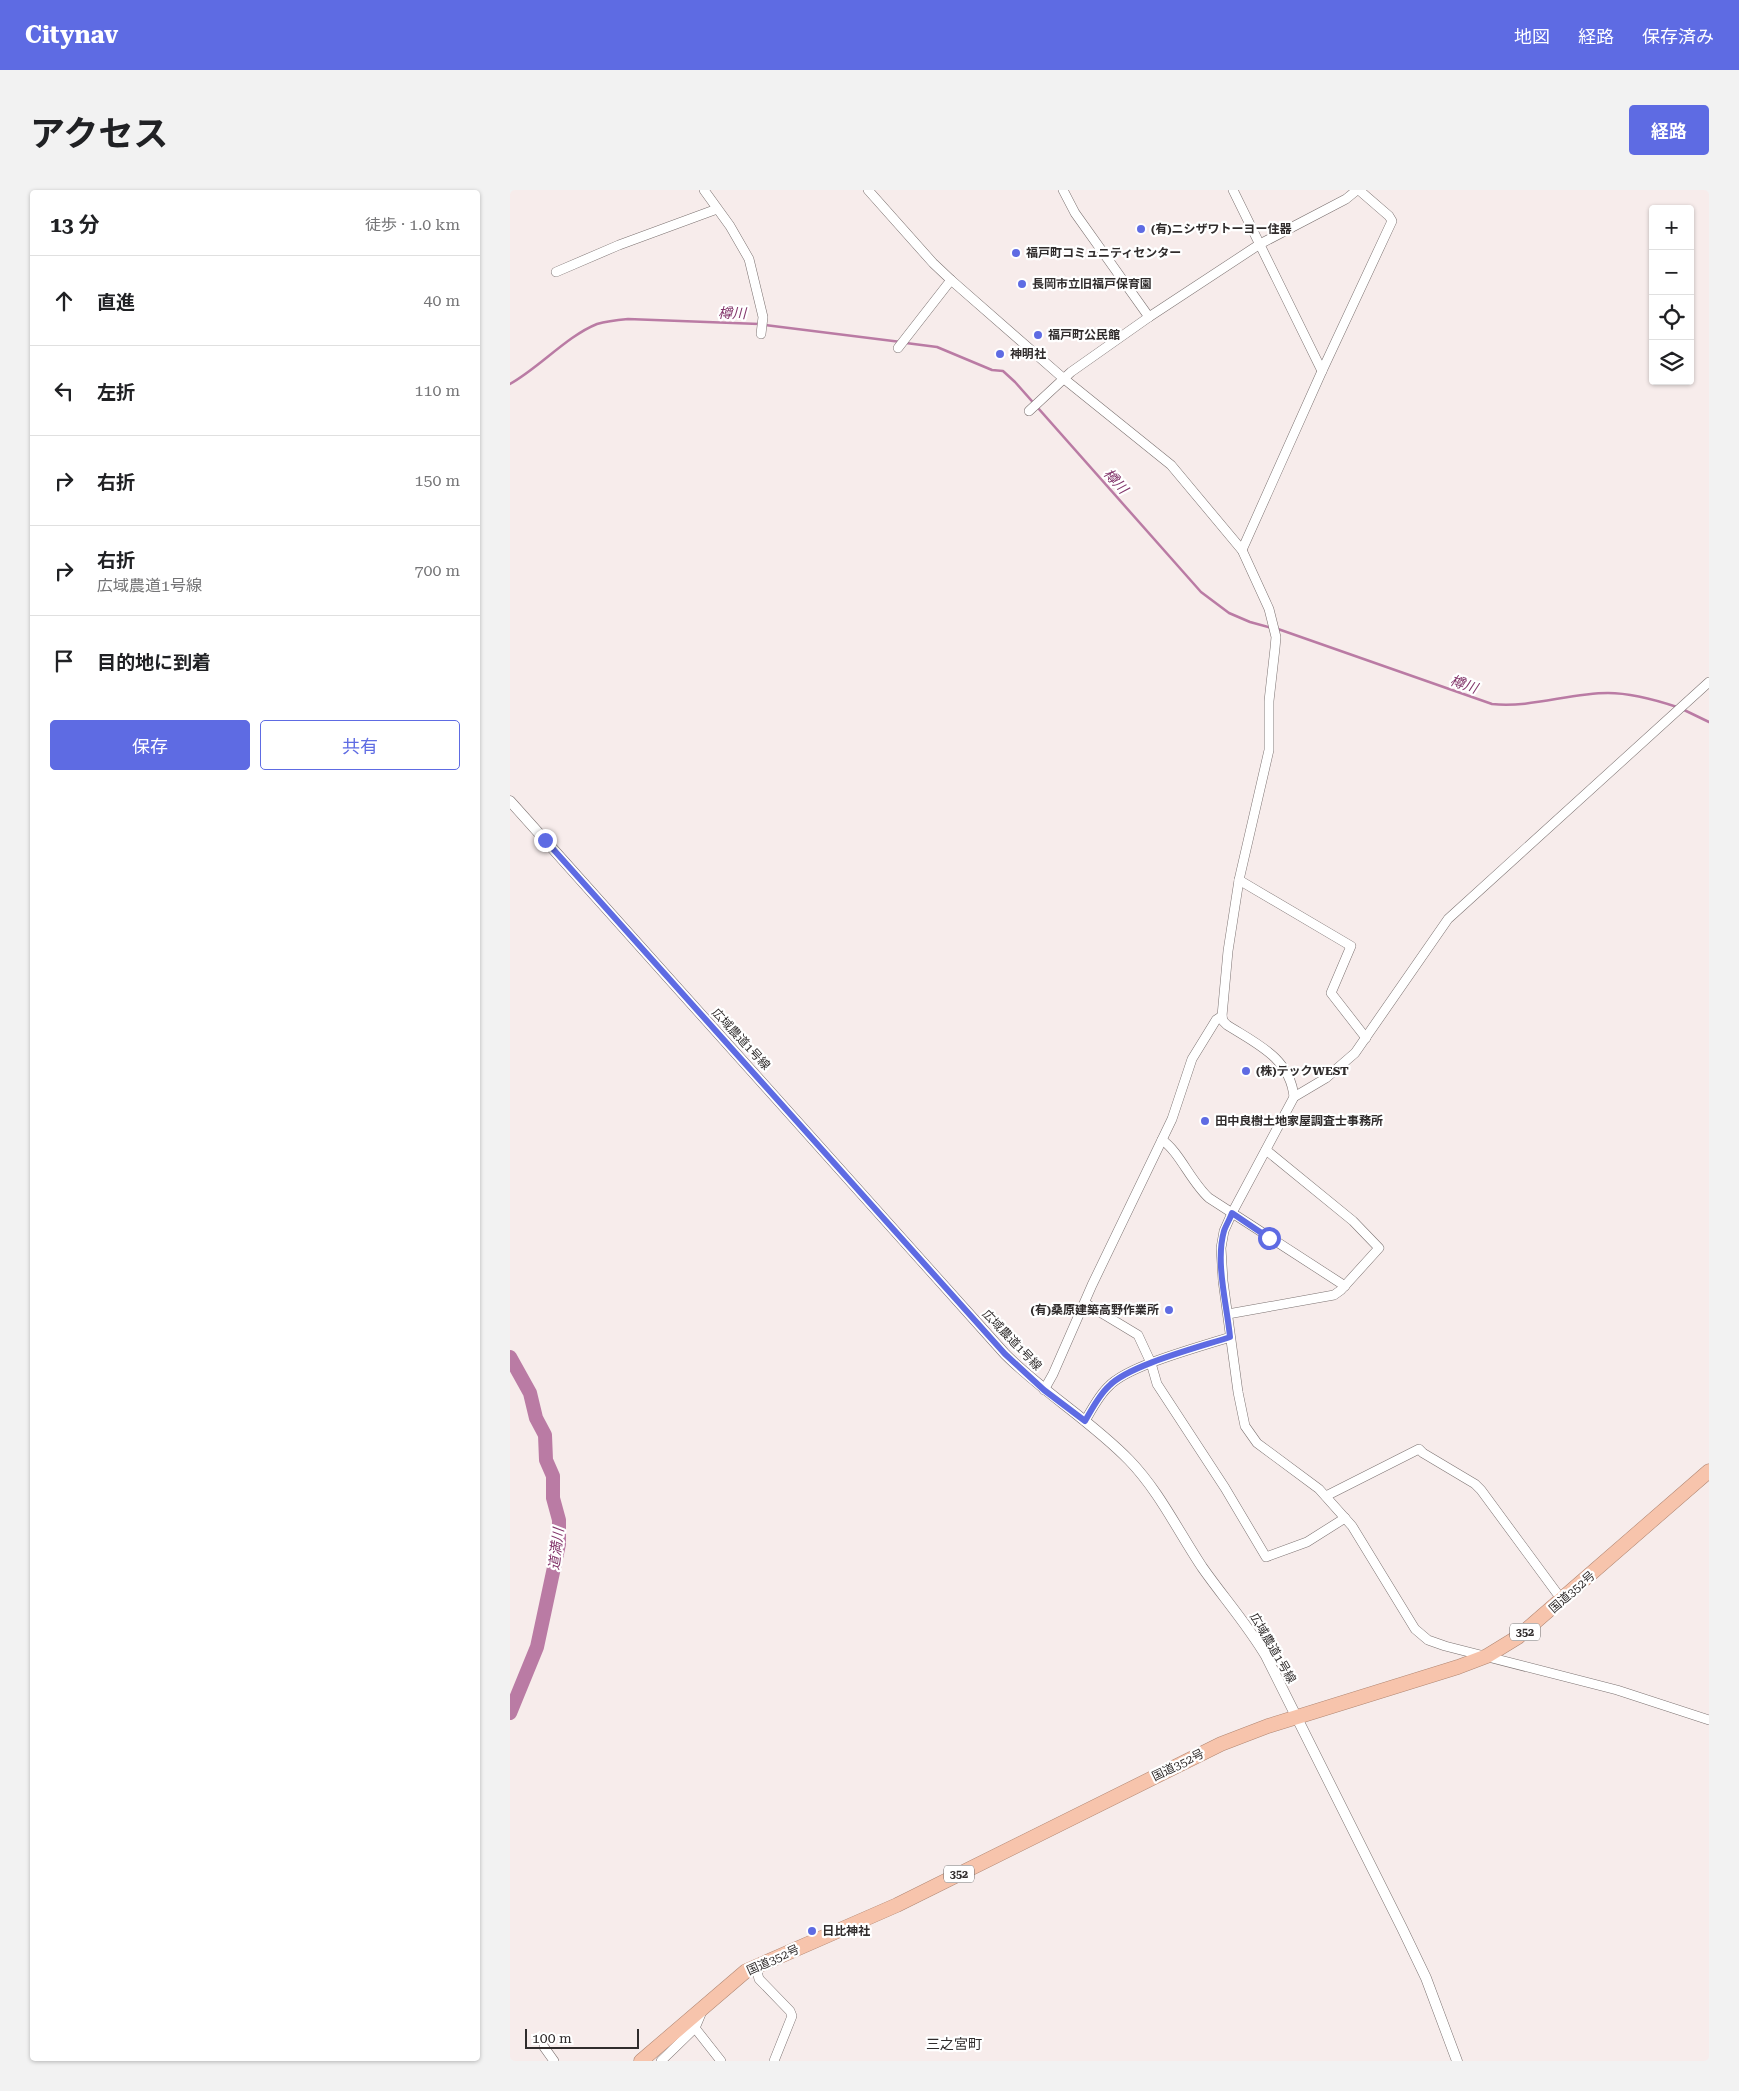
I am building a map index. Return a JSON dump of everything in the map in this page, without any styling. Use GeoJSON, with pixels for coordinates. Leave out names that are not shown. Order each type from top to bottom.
{"type":"FeatureCollection","features":[{"type":"Feature","properties":{"kind":"highway","name":"国道352号"},"geometry":{"type":"LineString","coordinates":[[641,2061],[746,1971],[897,1904],[1221,1744],[1487,1656],[1518,1638],[1709,1471]]}},
{"type":"Feature","properties":{"kind":"street"},"geometry":{"type":"LineString","coordinates":[[704,190],[734,232],[748,258],[763,317],[762,331]]}},
{"type":"Feature","properties":{"kind":"street"},"geometry":{"type":"LineString","coordinates":[[868,190],[933,263],[951,280],[1063,378],[1171,465],[1242,550],[1262,591],[1273,621],[1276,637],[1269,701],[1269,750],[1239,880],[1228,951],[1222,1016],[1223,1021],[1227,1025],[1281,1062],[1293,1083],[1294,1097]]}},
{"type":"Feature","properties":{"kind":"street"},"geometry":{"type":"LineString","coordinates":[[1063,190],[1075,213],[1149,317]]}},
{"type":"Feature","properties":{"kind":"street"},"geometry":{"type":"LineString","coordinates":[[1233,190],[1322,371]]}},
{"type":"Feature","properties":{"kind":"street"},"geometry":{"type":"LineString","coordinates":[[1028,411],[1063,378],[1149,317],[1260,244],[1333,206],[1358,190],[1389,216],[1392,221],[1242,550]]}},
{"type":"Feature","properties":{"kind":"street"},"geometry":{"type":"LineString","coordinates":[[556,272],[619,245],[717,209]]}},
{"type":"Feature","properties":{"kind":"street"},"geometry":{"type":"LineString","coordinates":[[899,346],[951,280]]}},
{"type":"Feature","properties":{"kind":"street"},"geometry":{"type":"LineString","coordinates":[[1709,682],[1675,715],[1468,899],[1448,919],[1355,1053],[1326,1078],[1294,1097],[1232,1213],[1224,1231],[1221,1248],[1230,1337],[1242,1412],[1249,1434],[1257,1444],[1309,1480],[1345,1518],[1402,1610],[1420,1635],[1445,1646],[1628,1692],[1709,1720]]}},
{"type":"Feature","properties":{"kind":"street","name":"広域農道1号線"},"geometry":{"type":"LineString","coordinates":[[510,801],[1005,1354],[1044,1390],[1112,1442],[1152,1488],[1203,1568],[1254,1636],[1297,1718],[1422,1970],[1457,2061]]}},
{"type":"Feature","properties":{"kind":"street"},"geometry":{"type":"LineString","coordinates":[[1239,880],[1351,946],[1331,993],[1366,1038]]}},
{"type":"Feature","properties":{"kind":"street"},"geometry":{"type":"LineString","coordinates":[[1044,1390],[1172,1119],[1192,1059],[1216,1020],[1222,1016]]}},
{"type":"Feature","properties":{"kind":"street"},"geometry":{"type":"LineString","coordinates":[[1162,1140],[1169,1145],[1198,1189],[1209,1198],[1345,1286]]}},
{"type":"Feature","properties":{"kind":"street"},"geometry":{"type":"LineString","coordinates":[[1228,1314],[1334,1295],[1345,1286],[1379,1248],[1352,1221],[1266,1150]]}},
{"type":"Feature","properties":{"kind":"street"},"geometry":{"type":"LineString","coordinates":[[1085,1303],[1133,1330],[1142,1340],[1157,1384],[1225,1488],[1266,1556],[1307,1542],[1345,1518]]}},
{"type":"Feature","properties":{"kind":"street"},"geometry":{"type":"LineString","coordinates":[[1085,1421],[1108,1386],[1127,1373],[1151,1363],[1230,1337]]}},
{"type":"Feature","properties":{"kind":"street"},"geometry":{"type":"LineString","coordinates":[[1326,1496],[1419,1449],[1475,1484],[1481,1490],[1562,1600]]}},
{"type":"Feature","properties":{"kind":"street"},"geometry":{"type":"LineString","coordinates":[[756,1968],[759,1979],[792,2016],[774,2061]]}},
{"type":"Feature","properties":{"kind":"street"},"geometry":{"type":"LineString","coordinates":[[662,2061],[695,2028],[702,2017],[704,2007]]}},
{"type":"Feature","properties":{"kind":"street"},"geometry":{"type":"LineString","coordinates":[[695,2028],[721,2061]]}},
{"type":"Feature","properties":{"kind":"street"},"geometry":{"type":"LineString","coordinates":[[544,2047],[554,2061]]}},
{"type":"Feature","properties":{"kind":"waterway","name":"樽川"},"geometry":{"type":"LineString","coordinates":[[510,384],[532,370],[575,336],[601,323],[628,319],[759,324]]}},
{"type":"Feature","properties":{"kind":"waterway","name":"樽川"},"geometry":{"type":"LineString","coordinates":[[765,325],[901,342]]}},
{"type":"Feature","properties":{"kind":"waterway","name":"樽川"},"geometry":{"type":"LineString","coordinates":[[906,343],[937,347],[992,370],[1003,371],[1015,382],[1201,592],[1229,613],[1250,622],[1272,628]]}},
{"type":"Feature","properties":{"kind":"waterway","name":"樽川"},"geometry":{"type":"LineString","coordinates":[[1278,629],[1492,704],[1522,704],[1579,695],[1608,693],[1643,697],[1677,707]]}},
{"type":"Feature","properties":{"kind":"waterway","name":"樽川"},"geometry":{"type":"LineString","coordinates":[[1682,709],[1709,722]]}},
{"type":"Feature","properties":{"kind":"waterway","name":"道満川"},"geometry":{"type":"LineString","coordinates":[[510,1357],[530,1393],[536,1418],[545,1435],[546,1460],[553,1476],[553,1498],[559,1520],[559,1544],[537,1647],[510,1713]]}},
{"type":"Feature","properties":{"kind":"place","name":"(有)ニシザワトーヨー住器"},"geometry":{"type":"Point","coordinates":[1141,229]}},
{"type":"Feature","properties":{"kind":"place","name":"福戸町コミュニティセンター"},"geometry":{"type":"Point","coordinates":[1016,253]}},
{"type":"Feature","properties":{"kind":"place","name":"長岡市立旧福戸保育園"},"geometry":{"type":"Point","coordinates":[1022,284]}},
{"type":"Feature","properties":{"kind":"place","name":"福戸町公民館"},"geometry":{"type":"Point","coordinates":[1038,335]}},
{"type":"Feature","properties":{"kind":"place","name":"神明社"},"geometry":{"type":"Point","coordinates":[1000,354]}},
{"type":"Feature","properties":{"kind":"place","name":"(株)テックWEST"},"geometry":{"type":"Point","coordinates":[1246,1071]}},
{"type":"Feature","properties":{"kind":"place","name":"田中良樹土地家屋調査士事務所"},"geometry":{"type":"Point","coordinates":[1205,1121]}},
{"type":"Feature","properties":{"kind":"place","name":"(有)桑原建築高野作業所"},"geometry":{"type":"Point","coordinates":[1169,1310]}},
{"type":"Feature","properties":{"kind":"place","name":"日比神社"},"geometry":{"type":"Point","coordinates":[812,1931]}},
{"type":"Feature","properties":{"kind":"district","name":"三之宮町"},"geometry":{"type":"Point","coordinates":[954,2044]}},
{"type":"Feature","properties":{"kind":"route"},"geometry":{"type":"LineString","coordinates":[[545,840],[1005,1354],[1044,1390],[1085,1421],[1108,1386],[1118,1378],[1151,1363],[1230,1337],[1221,1248],[1224,1231],[1232,1213],[1269,1238]]}}]}
